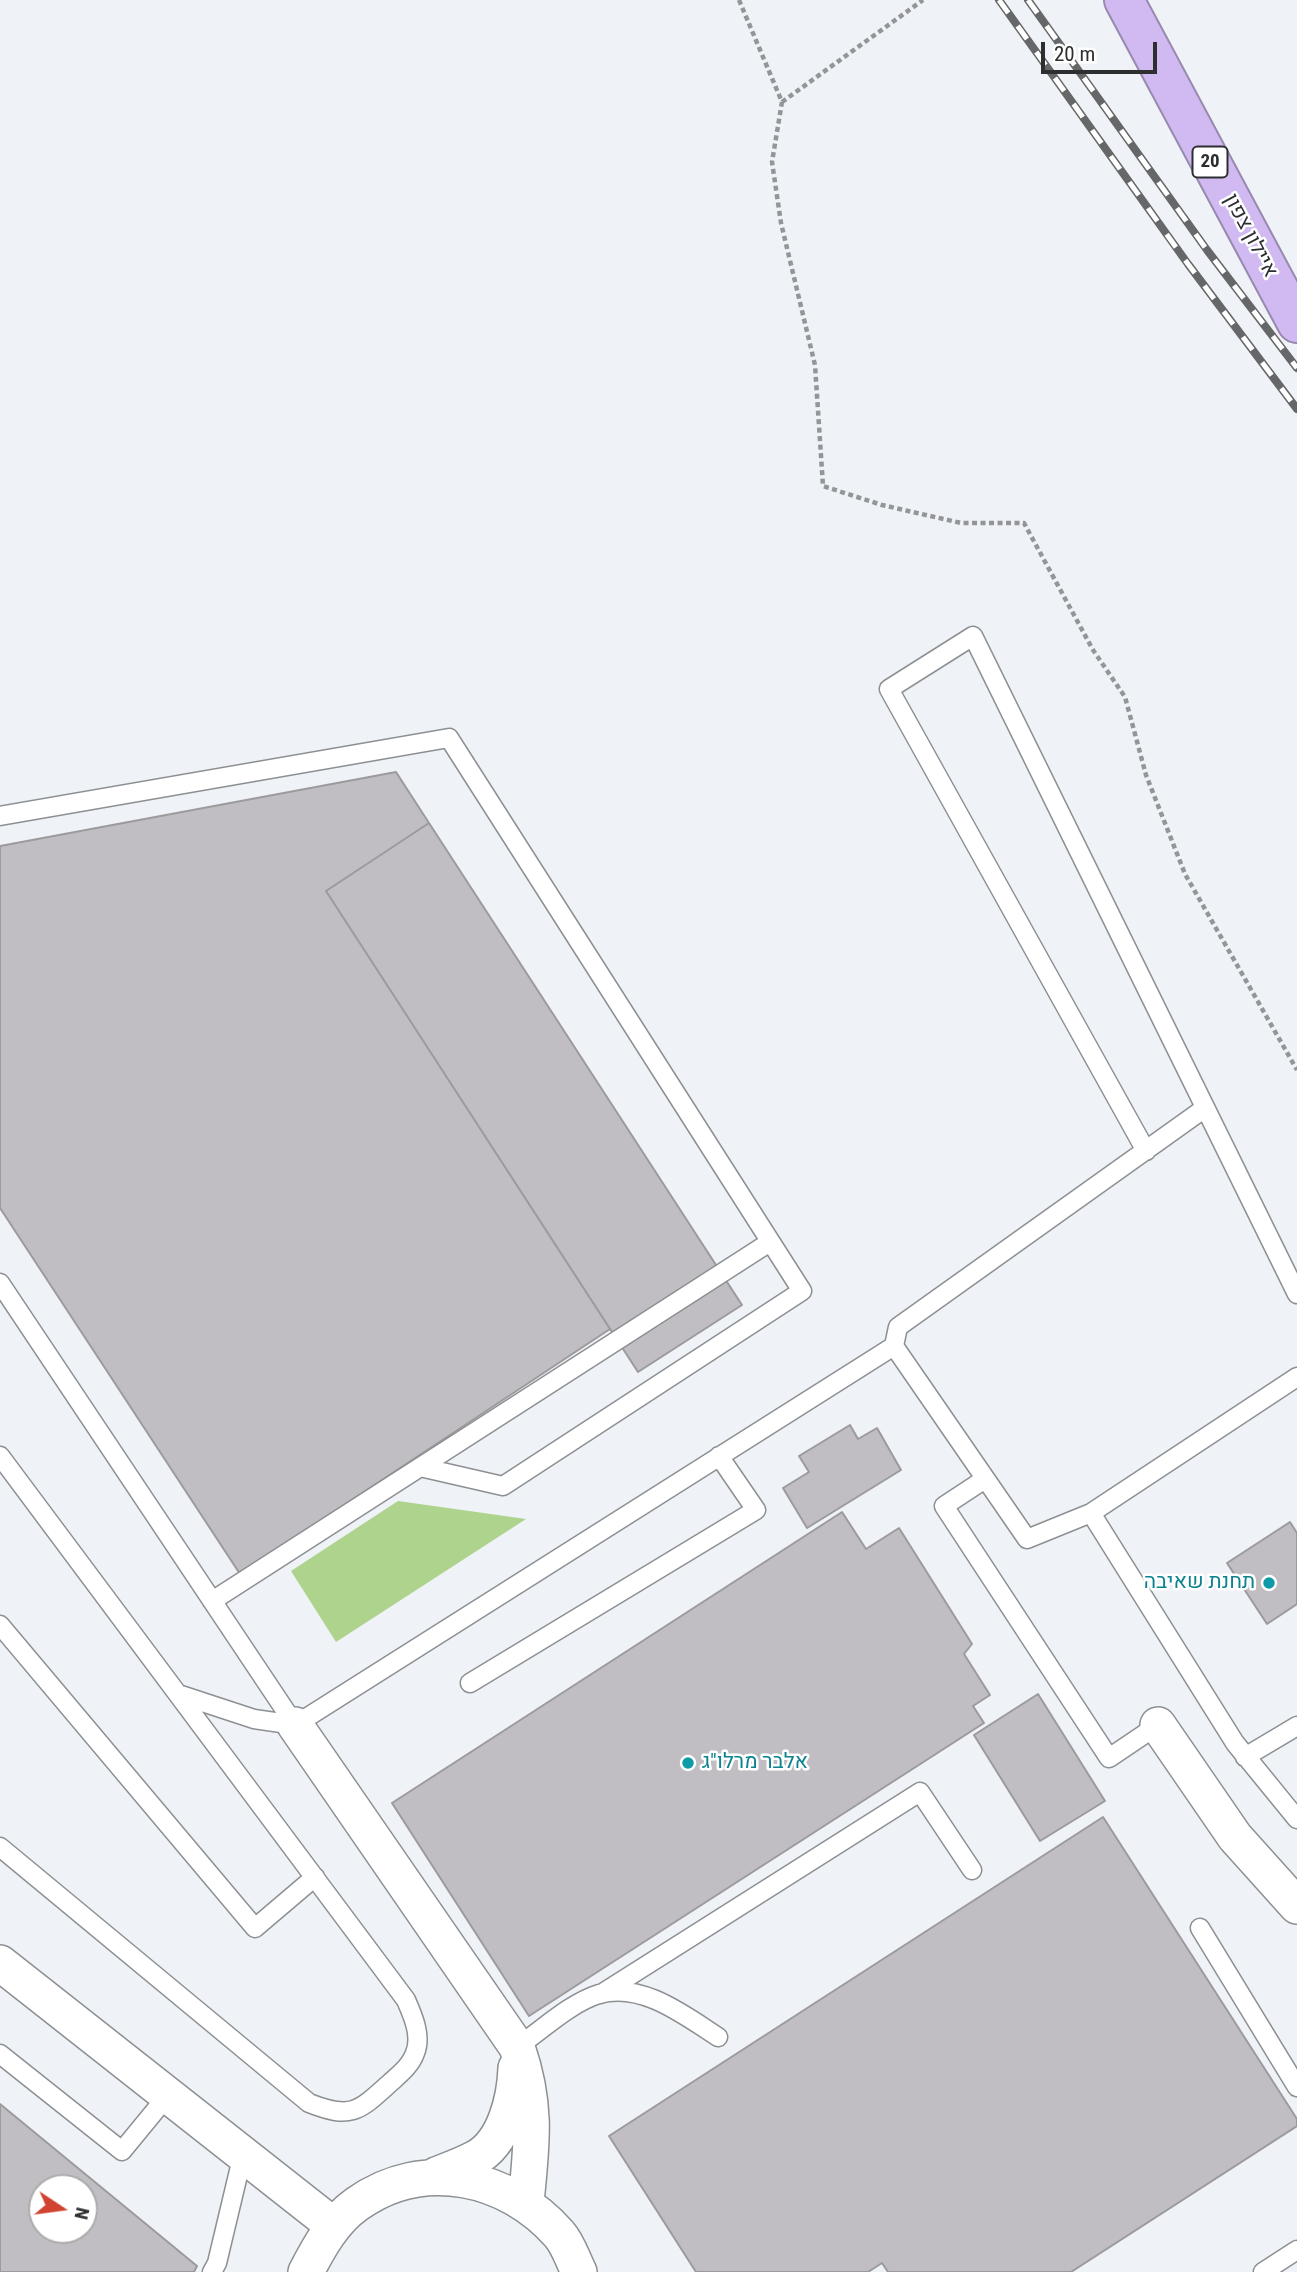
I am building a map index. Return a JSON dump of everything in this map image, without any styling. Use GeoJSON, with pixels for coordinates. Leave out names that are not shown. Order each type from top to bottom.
{"type":"FeatureCollection","features":[{"type":"Feature","properties":{"kind":"highway","name":"איילון צפון"},"geometry":{"type":"LineString","coordinates":[[1124,0],[1297,323]]}},
{"type":"Feature","properties":{"kind":"street"},"geometry":{"type":"LineString","coordinates":[[295,1725],[517,2047],[529,2080],[534,2127],[526,2202]]}},
{"type":"Feature","properties":{"kind":"street"},"geometry":{"type":"LineString","coordinates":[[1158,1725],[1235,1837],[1297,1906]]}},
{"type":"Feature","properties":{"kind":"street"},"geometry":{"type":"LineString","coordinates":[[0,1963],[334,2226]]}},
{"type":"Feature","properties":{"kind":"street"},"geometry":{"type":"LineString","coordinates":[[306,2272],[334,2226],[356,2204],[393,2185],[434,2176],[479,2157],[502,2129],[515,2092],[517,2047]]}},
{"type":"Feature","properties":{"kind":"street"},"geometry":{"type":"LineString","coordinates":[[434,2176],[482,2181],[526,2202],[561,2236],[579,2272]]}},
{"type":"Feature","properties":{"kind":"lane"},"geometry":{"type":"LineString","coordinates":[[1146,1151],[889,689],[973,636],[1297,1294]]}},
{"type":"Feature","properties":{"kind":"lane"},"geometry":{"type":"LineString","coordinates":[[0,816],[449,738],[802,1292],[503,1486],[420,1467]]}},
{"type":"Feature","properties":{"kind":"lane"},"geometry":{"type":"LineString","coordinates":[[178,1694],[254,1718],[295,1725],[894,1346],[898,1327],[1205,1108]]}},
{"type":"Feature","properties":{"kind":"lane"},"geometry":{"type":"LineString","coordinates":[[212,1601],[770,1242]]}},
{"type":"Feature","properties":{"kind":"lane"},"geometry":{"type":"LineString","coordinates":[[0,1283],[295,1725]]}},
{"type":"Feature","properties":{"kind":"lane"},"geometry":{"type":"LineString","coordinates":[[894,1346],[1027,1539],[1091,1513],[1297,1377]]}},
{"type":"Feature","properties":{"kind":"lane"},"geometry":{"type":"LineString","coordinates":[[0,1456],[406,2000],[416,2024],[416,2052],[404,2071],[361,2109],[333,2112],[309,2103],[0,1847]]}},
{"type":"Feature","properties":{"kind":"lane"},"geometry":{"type":"LineString","coordinates":[[470,1683],[756,1510],[719,1457]]}},
{"type":"Feature","properties":{"kind":"lane"},"geometry":{"type":"LineString","coordinates":[[985,1479],[944,1506],[1109,1758],[1158,1725]]}},
{"type":"Feature","properties":{"kind":"lane"},"geometry":{"type":"LineString","coordinates":[[1091,1513],[1245,1757],[1297,1819]]}},
{"type":"Feature","properties":{"kind":"lane"},"geometry":{"type":"LineString","coordinates":[[0,1625],[255,1928],[315,1877]]}},
{"type":"Feature","properties":{"kind":"lane"},"geometry":{"type":"LineString","coordinates":[[1245,1757],[1297,1726]]}},
{"type":"Feature","properties":{"kind":"lane"},"geometry":{"type":"LineString","coordinates":[[517,2047],[920,1792],[972,1870]]}},
{"type":"Feature","properties":{"kind":"lane"},"geometry":{"type":"LineString","coordinates":[[1200,1928],[1297,2087]]}},
{"type":"Feature","properties":{"kind":"lane"},"geometry":{"type":"LineString","coordinates":[[601,1994],[634,1993],[671,2007],[718,2037]]}},
{"type":"Feature","properties":{"kind":"lane"},"geometry":{"type":"LineString","coordinates":[[0,2054],[122,2151],[168,2095]]}},
{"type":"Feature","properties":{"kind":"lane"},"geometry":{"type":"LineString","coordinates":[[212,2272],[217,2263],[243,2154]]}},
{"type":"Feature","properties":{"kind":"lane"},"geometry":{"type":"LineString","coordinates":[[1263,2272],[1297,2250]]}},
{"type":"Feature","properties":{"kind":"path"},"geometry":{"type":"LineString","coordinates":[[739,0],[782,102],[772,162],[781,223],[815,365],[824,486],[882,505],[961,523],[1024,523],[1093,650],[1125,697],[1146,775],[1185,874],[1297,1070]]}},
{"type":"Feature","properties":{"kind":"path"},"geometry":{"type":"LineString","coordinates":[[782,102],[923,0]]}},
{"type":"Feature","properties":{"kind":"green space"},"geometry":{"type":"Polygon","coordinates":[[[398,1501],[526,1519],[336,1642],[291,1571],[398,1501]]]}},
{"type":"Feature","properties":{"kind":"building"},"geometry":{"type":"Polygon","coordinates":[[[396,772],[429,823],[326,891],[610,1329],[240,1574],[0,1208],[0,846],[396,772]]]}},
{"type":"Feature","properties":{"kind":"building"},"geometry":{"type":"Polygon","coordinates":[[[429,823],[742,1305],[638,1372],[326,891],[429,823]]]}},
{"type":"Feature","properties":{"kind":"building"},"geometry":{"type":"Polygon","coordinates":[[[850,1425],[858,1439],[877,1428],[901,1470],[807,1528],[783,1488],[809,1472],[799,1456],[850,1425]]]}},
{"type":"Feature","properties":{"kind":"building","name":"אלבר מרלו\"ג"},"geometry":{"type":"Polygon","coordinates":[[[842,1512],[866,1549],[899,1528],[972,1644],[964,1654],[990,1695],[973,1706],[984,1723],[529,2016],[392,1803],[842,1512]]]}},
{"type":"Feature","properties":{"kind":"building","name":"תחנת שאיבה"},"geometry":{"type":"Polygon","coordinates":[[[1290,1522],[1297,1533],[1297,1604],[1267,1624],[1227,1563],[1290,1522]]]}},
{"type":"Feature","properties":{"kind":"building"},"geometry":{"type":"Polygon","coordinates":[[[1038,1694],[1105,1801],[1040,1841],[974,1735],[1038,1694]]]}},
{"type":"Feature","properties":{"kind":"building"},"geometry":{"type":"Polygon","coordinates":[[[1103,1817],[1297,2119],[1297,2126],[1071,2272],[888,2272],[882,2263],[868,2272],[696,2272],[609,2136],[1103,1817]]]}},
{"type":"Feature","properties":{"kind":"building"},"geometry":{"type":"Polygon","coordinates":[[[0,2104],[85,2174],[28,2174],[28,2244],[98,2244],[98,2185],[197,2266],[194,2272],[0,2272],[0,2104]]]}},
{"type":"Feature","properties":{"kind":"railway"},"geometry":{"type":"LineString","coordinates":[[999,0],[1188,264],[1297,409]]}},
{"type":"Feature","properties":{"kind":"railway"},"geometry":{"type":"LineString","coordinates":[[1028,0],[1207,250],[1297,368]]}},
{"type":"Feature","properties":{"kind":"place","name":"תחנת שאיבה"},"geometry":{"type":"Point","coordinates":[1269,1583]}},
{"type":"Feature","properties":{"kind":"place","name":"אלבר מרלו\"ג"},"geometry":{"type":"Point","coordinates":[688,1763]}}]}
